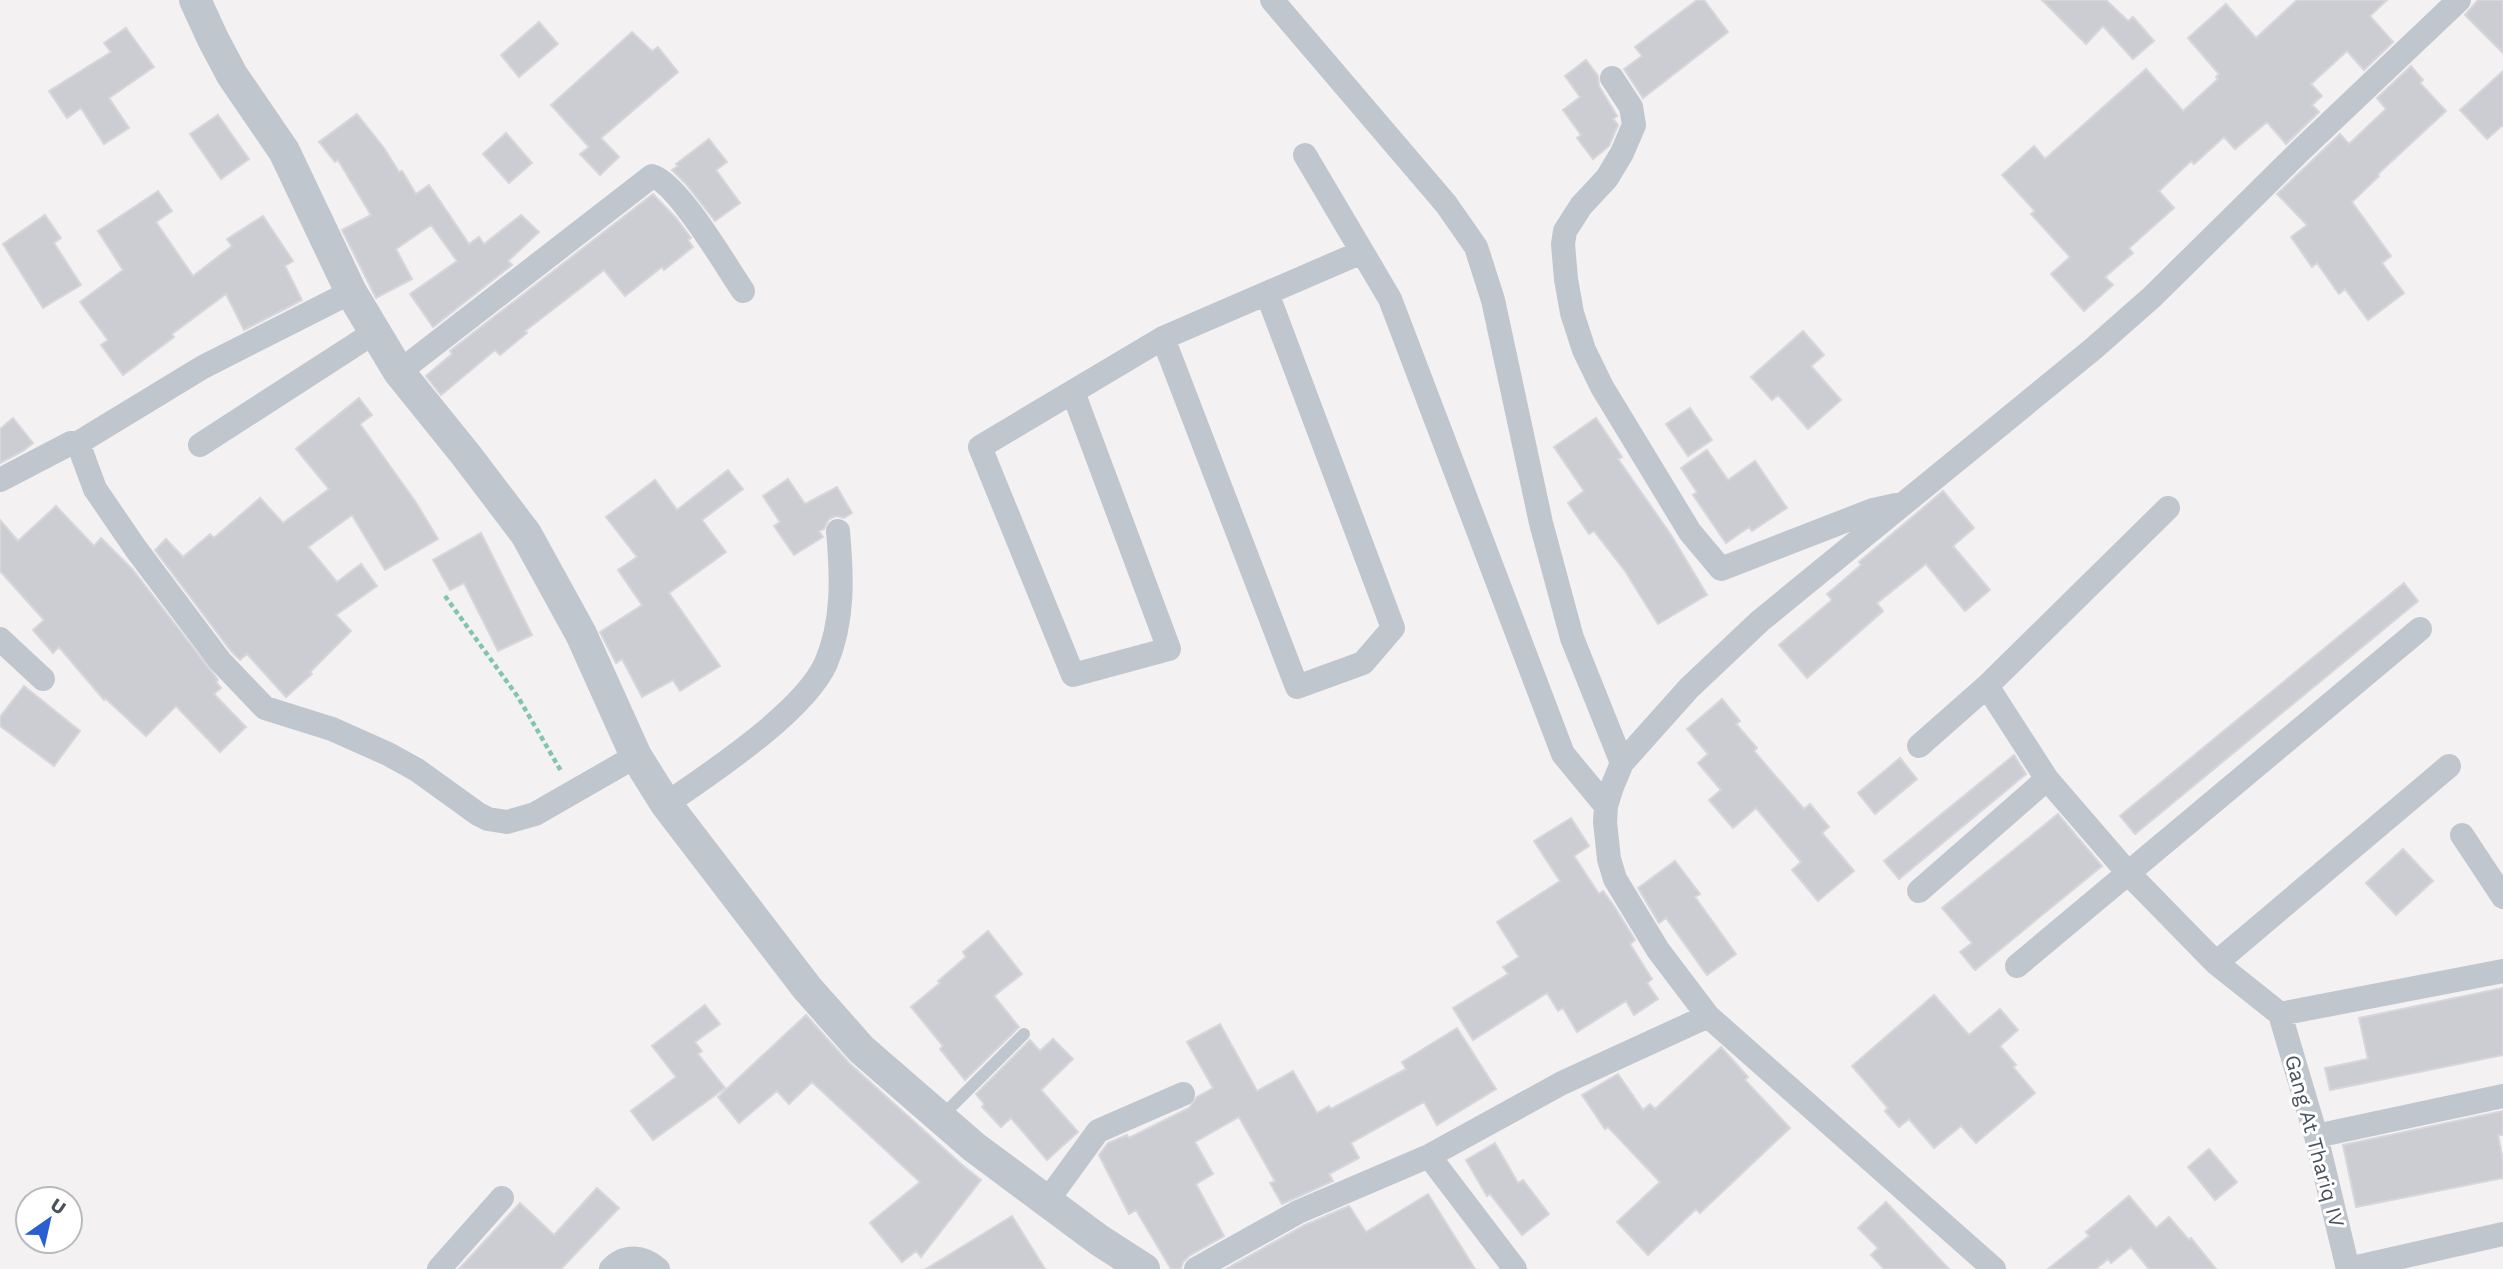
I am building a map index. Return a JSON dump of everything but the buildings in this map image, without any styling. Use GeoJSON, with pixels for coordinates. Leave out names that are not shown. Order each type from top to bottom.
{"type":"FeatureCollection","features":[{"type":"Feature","properties":{"kind":"street"},"geometry":{"type":"LineString","coordinates":[[195,0],[232,75],[284,151],[351,292],[399,372],[526,534],[581,634],[636,756],[666,804],[807,988],[861,1049],[974,1147],[1099,1240],[1143,1269]]}},
{"type":"Feature","properties":{"kind":"street"},"geometry":{"type":"LineString","coordinates":[[1272,0],[1446,204],[1476,247],[1493,300],[1541,523],[1572,638],[1622,762]]}},
{"type":"Feature","properties":{"kind":"street"},"geometry":{"type":"LineString","coordinates":[[1994,1269],[1708,1016],[1658,950],[1615,879],[1609,859],[1606,806],[1622,762],[1689,688],[1760,621],[2093,349],[2152,297],[2459,0]]}},
{"type":"Feature","properties":{"kind":"street"},"geometry":{"type":"LineString","coordinates":[[1612,78],[1631,107],[1634,125],[1607,178],[1581,205],[1565,231],[1563,244],[1570,301],[1584,350],[1602,387],[1690,532],[1721,569],[1873,510],[1904,504]]}},
{"type":"Feature","properties":{"kind":"street"},"geometry":{"type":"LineString","coordinates":[[1305,155],[1390,299],[1563,754],[1606,806]]}},
{"type":"Feature","properties":{"kind":"street"},"geometry":{"type":"LineString","coordinates":[[399,372],[652,176],[665,183],[694,218],[743,291]]}},
{"type":"Feature","properties":{"kind":"street"},"geometry":{"type":"LineString","coordinates":[[1073,392],[1169,649],[1073,675],[979,446],[1163,338],[1362,252]]}},
{"type":"Feature","properties":{"kind":"street"},"geometry":{"type":"LineString","coordinates":[[0,481],[71,443],[78,443],[203,367],[351,292]]}},
{"type":"Feature","properties":{"kind":"street"},"geometry":{"type":"LineString","coordinates":[[1163,338],[1297,687],[1363,663],[1393,628],[1267,293]]}},
{"type":"Feature","properties":{"kind":"street"},"geometry":{"type":"LineString","coordinates":[[200,445],[375,332]]}},
{"type":"Feature","properties":{"kind":"street"},"geometry":{"type":"LineString","coordinates":[[78,443],[95,489],[136,549],[220,661],[265,708],[332,729],[388,754],[417,769],[488,819],[515,821],[535,814],[636,756]]}},
{"type":"Feature","properties":{"kind":"street"},"geometry":{"type":"LineString","coordinates":[[1919,746],[1987,686],[2168,508]]}},
{"type":"Feature","properties":{"kind":"street"},"geometry":{"type":"LineString","coordinates":[[666,804],[712,772],[784,715],[807,691],[825,664],[836,632],[842,581],[838,531]]}},
{"type":"Feature","properties":{"kind":"street"},"geometry":{"type":"LineString","coordinates":[[2017,966],[2420,629]]}},
{"type":"Feature","properties":{"kind":"street"},"geometry":{"type":"LineString","coordinates":[[0,639],[43,679]]}},
{"type":"Feature","properties":{"kind":"street"},"geometry":{"type":"LineString","coordinates":[[1987,686],[2047,779],[2129,874],[2217,963],[2280,1014],[2503,971]]}},
{"type":"Feature","properties":{"kind":"street"},"geometry":{"type":"LineString","coordinates":[[2217,963],[2449,765]]}},
{"type":"Feature","properties":{"kind":"street"},"geometry":{"type":"LineString","coordinates":[[1919,891],[2047,779]]}},
{"type":"Feature","properties":{"kind":"street"},"geometry":{"type":"LineString","coordinates":[[2462,835],[2503,897]]}},
{"type":"Feature","properties":{"kind":"street","name":"Gang At Thariq IV"},"geometry":{"type":"LineString","coordinates":[[2280,1014],[2316,1136],[2360,1268]]}},
{"type":"Feature","properties":{"kind":"street"},"geometry":{"type":"LineString","coordinates":[[1196,1269],[1298,1212],[1429,1156],[1562,1083],[1708,1016]]}},
{"type":"Feature","properties":{"kind":"street"},"geometry":{"type":"LineString","coordinates":[[1047,1201],[1098,1131],[1183,1094]]}},
{"type":"Feature","properties":{"kind":"street"},"geometry":{"type":"LineString","coordinates":[[2316,1136],[2503,1096]]}},
{"type":"Feature","properties":{"kind":"street"},"geometry":{"type":"LineString","coordinates":[[1429,1156],[1515,1269]]}},
{"type":"Feature","properties":{"kind":"street"},"geometry":{"type":"LineString","coordinates":[[439,1269],[502,1198]]}},
{"type":"Feature","properties":{"kind":"street"},"geometry":{"type":"LineString","coordinates":[[2360,1268],[2503,1234]]}},
{"type":"Feature","properties":{"kind":"street"},"geometry":{"type":"LineString","coordinates":[[611,1269],[624,1258],[636,1258],[658,1269]]}},
{"type":"Feature","properties":{"kind":"lane"},"geometry":{"type":"LineString","coordinates":[[940,1118],[1024,1034]]}},
{"type":"Feature","properties":{"kind":"path"},"geometry":{"type":"LineString","coordinates":[[446,596],[518,697],[573,793]]}}]}
